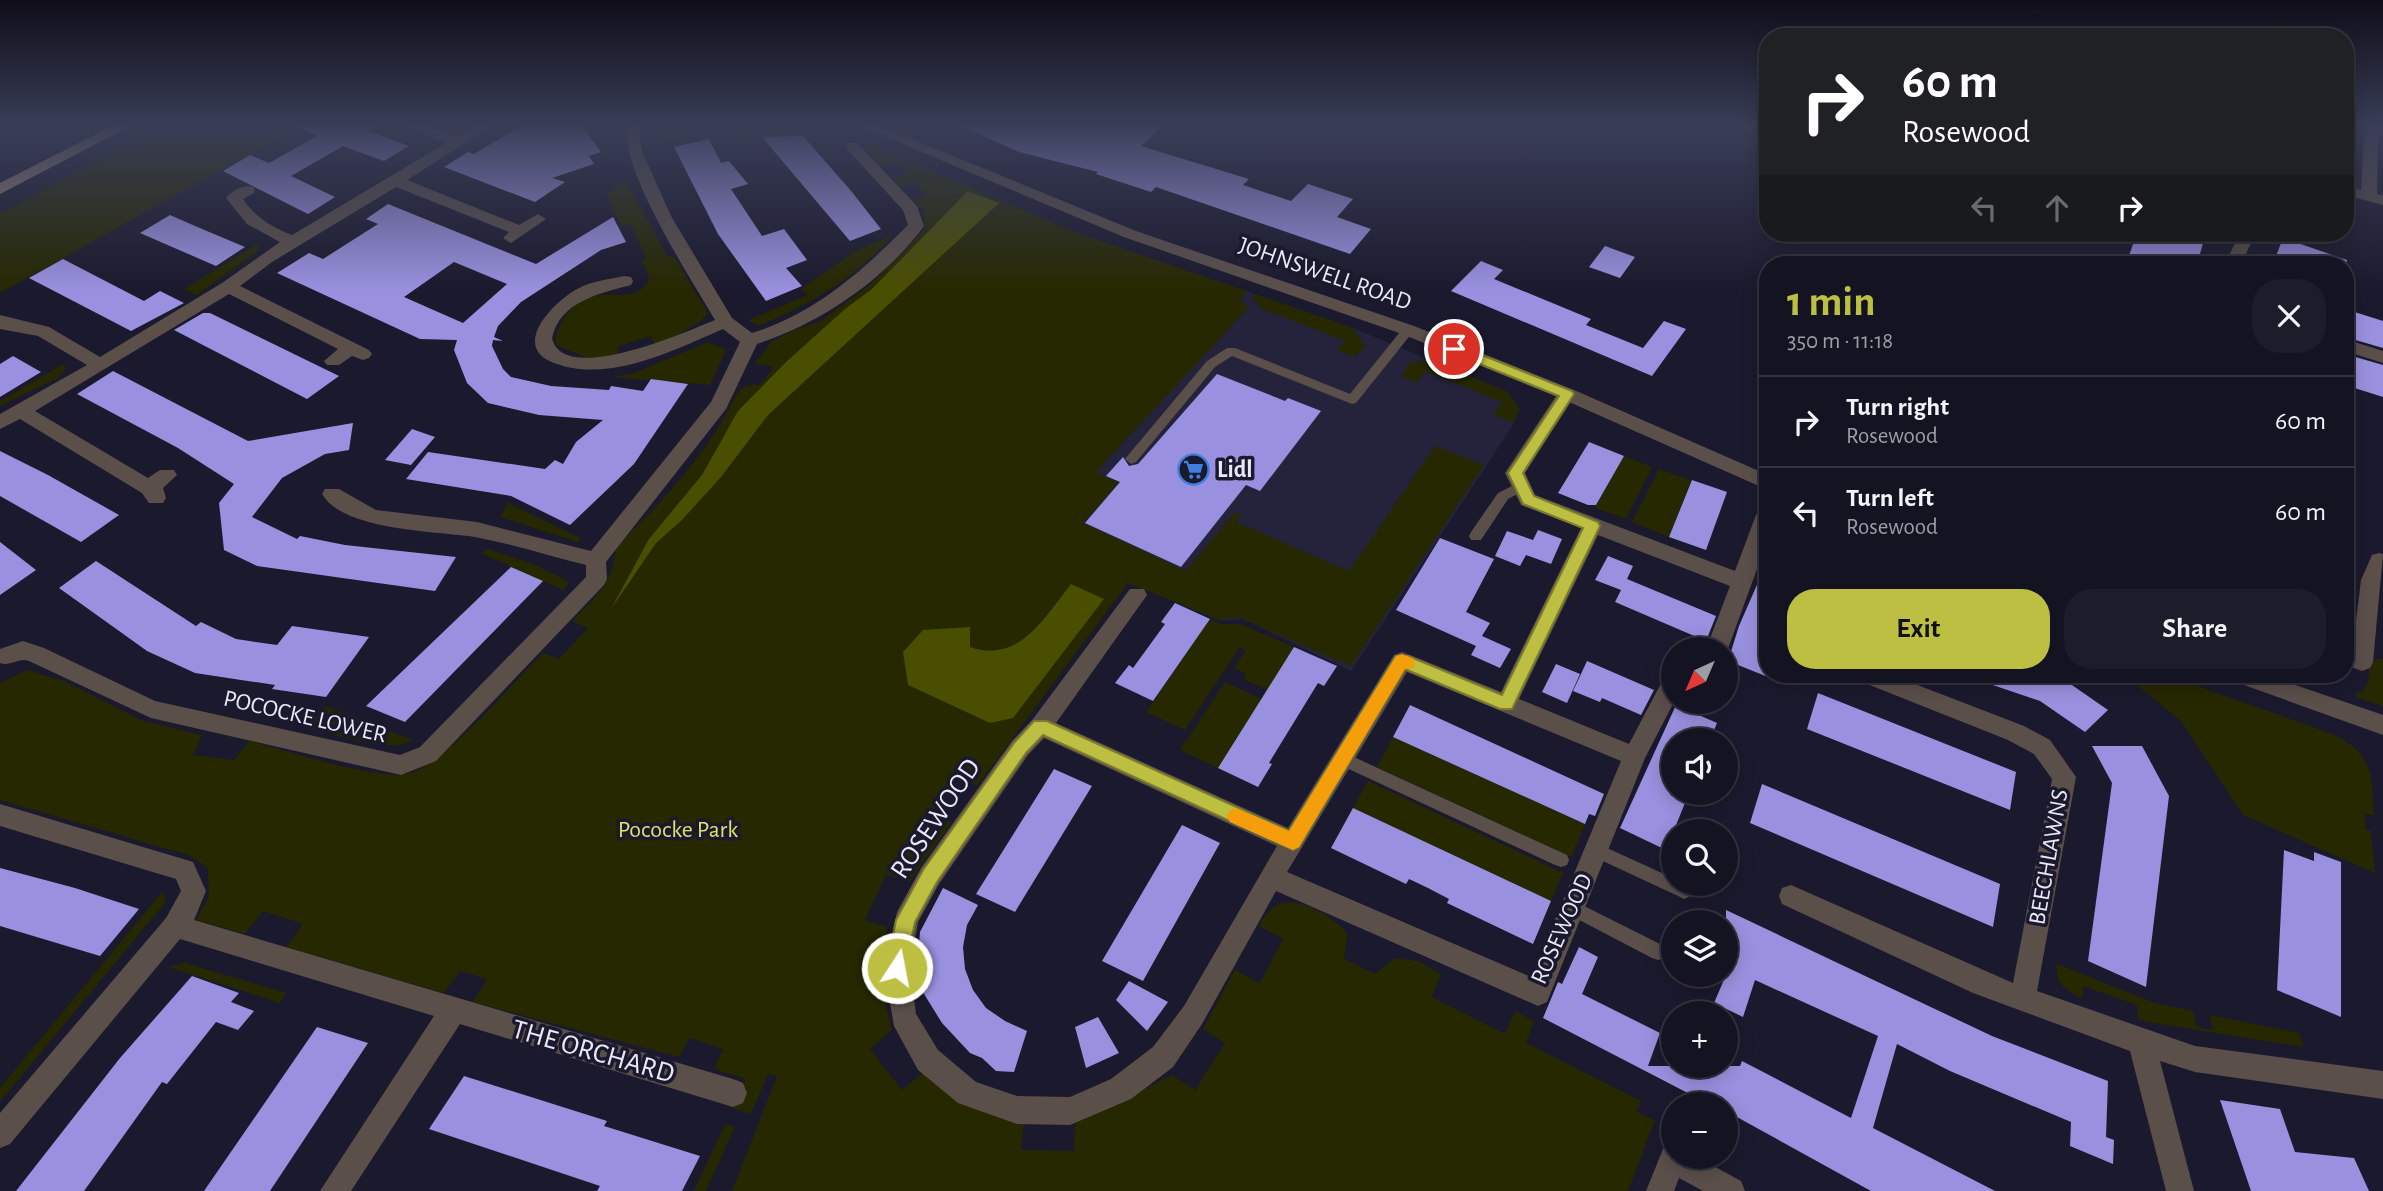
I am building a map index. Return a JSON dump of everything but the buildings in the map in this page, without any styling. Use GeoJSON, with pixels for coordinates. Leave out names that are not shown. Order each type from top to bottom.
{"type":"FeatureCollection","features":[{"type":"Feature","properties":{"kind":"main road"},"geometry":{"type":"LineString","coordinates":[[0,189],[18,180]]}},
{"type":"Feature","properties":{"kind":"street"},"geometry":{"type":"LineString","coordinates":[[0,422],[228,287],[293,242],[393,180],[516,235],[538,219]]}},
{"type":"Feature","properties":{"kind":"street"},"geometry":{"type":"LineString","coordinates":[[647,180],[663,216],[725,322],[750,340],[816,315],[851,289],[916,226],[911,209],[883,180]]}},
{"type":"Feature","properties":{"kind":"street","name":"JOHNSWELL ROAD"},"geometry":{"type":"LineString","coordinates":[[997,180],[1130,234],[1408,330],[1567,394],[1759,479]]}},
{"type":"Feature","properties":{"kind":"street"},"geometry":{"type":"LineString","coordinates":[[2354,192],[2376,198],[2375,180]]}},
{"type":"Feature","properties":{"kind":"street"},"geometry":{"type":"LineString","coordinates":[[248,190],[234,198],[243,214],[258,227],[293,242]]}},
{"type":"Feature","properties":{"kind":"street"},"geometry":{"type":"LineString","coordinates":[[625,281],[582,294],[562,309],[544,329],[543,342],[550,353],[563,360],[615,362],[649,355],[725,322]]}},
{"type":"Feature","properties":{"kind":"street"},"geometry":{"type":"LineString","coordinates":[[228,287],[357,351],[333,360]]}},
{"type":"Feature","properties":{"kind":"street"},"geometry":{"type":"LineString","coordinates":[[0,321],[6,325],[43,331],[100,365]]}},
{"type":"Feature","properties":{"kind":"street","name":"POCOCKE LOWER"},"geometry":{"type":"LineString","coordinates":[[5,656],[23,650],[36,654],[151,709],[401,765],[428,754],[597,579],[596,560],[719,405],[750,340]]}},
{"type":"Feature","properties":{"kind":"street"},"geometry":{"type":"LineString","coordinates":[[2354,348],[2383,357]]}},
{"type":"Feature","properties":{"kind":"street"},"geometry":{"type":"LineString","coordinates":[[1567,394],[1515,473],[1528,500],[1741,582]]}},
{"type":"Feature","properties":{"kind":"street"},"geometry":{"type":"LineString","coordinates":[[21,411],[152,493],[167,475]]}},
{"type":"Feature","properties":{"kind":"street"},"geometry":{"type":"LineString","coordinates":[[332,494],[360,512],[376,517],[477,530],[596,560]]}},
{"type":"Feature","properties":{"kind":"street"},"geometry":{"type":"LineString","coordinates":[[1506,704],[1592,526]]}},
{"type":"Feature","properties":{"kind":"street"},"geometry":{"type":"LineString","coordinates":[[1721,637],[1759,534]]}},
{"type":"Feature","properties":{"kind":"street"},"geometry":{"type":"LineString","coordinates":[[2362,662],[2371,580],[2382,561]]}},
{"type":"Feature","properties":{"kind":"street","name":"ROSEWOOD"},"geometry":{"type":"LineString","coordinates":[[1137,596],[1041,726],[1020,748],[930,876],[906,920],[897,968],[903,1017],[928,1060],[968,1093],[1017,1110],[1070,1111],[1121,1089],[1163,1057],[1193,1015],[1271,877],[1402,661],[1634,756]]}},
{"type":"Feature","properties":{"kind":"street","name":"BEECHLAWNS"},"geometry":{"type":"LineString","coordinates":[[1888,683],[2016,733],[2042,747],[2064,776],[2023,997]]}},
{"type":"Feature","properties":{"kind":"street"},"geometry":{"type":"LineString","coordinates":[[2264,683],[2383,725]]}},
{"type":"Feature","properties":{"kind":"street","name":"ROSEWOOD"},"geometry":{"type":"LineString","coordinates":[[1271,877],[1538,993],[1634,756],[1661,705]]}},
{"type":"Feature","properties":{"kind":"street"},"geometry":{"type":"LineString","coordinates":[[1041,726],[1293,842]]}},
{"type":"Feature","properties":{"kind":"street"},"geometry":{"type":"LineString","coordinates":[[0,815],[184,870],[193,878],[195,892],[189,907],[175,926],[0,1134]]}},
{"type":"Feature","properties":{"kind":"street"},"geometry":{"type":"LineString","coordinates":[[1791,896],[1982,984],[2141,1042],[2195,1059],[2383,1085]]}},
{"type":"Feature","properties":{"kind":"street","name":"THE ORCHARD"},"geometry":{"type":"LineString","coordinates":[[175,926],[733,1093]]}},
{"type":"Feature","properties":{"kind":"street"},"geometry":{"type":"LineString","coordinates":[[334,1191],[453,1011]]}},
{"type":"Feature","properties":{"kind":"street"},"geometry":{"type":"LineString","coordinates":[[2141,1042],[2180,1191]]}},
{"type":"Feature","properties":{"kind":"street"},"geometry":{"type":"LineString","coordinates":[[1660,1191],[1673,1159],[1731,1191]]}},
{"type":"Feature","properties":{"kind":"lane"},"geometry":{"type":"LineString","coordinates":[[1131,459],[1211,364],[1231,351],[1352,400],[1408,330]]}},
{"type":"Feature","properties":{"kind":"lane"},"geometry":{"type":"LineString","coordinates":[[1476,536],[1503,496],[1521,486]]}},
{"type":"Feature","properties":{"kind":"lane"},"geometry":{"type":"LineString","coordinates":[[1343,759],[1562,860]]}},
{"type":"Feature","properties":{"kind":"lane"},"geometry":{"type":"LineString","coordinates":[[1596,850],[1661,880]]}},
{"type":"Feature","properties":{"kind":"lane"},"geometry":{"type":"LineString","coordinates":[[1572,908],[1658,952]]}},
{"type":"Feature","properties":{"kind":"shaded area"},"geometry":{"type":"Polygon","coordinates":[[[968,191],[999,203],[768,415],[721,477],[682,520],[656,543],[611,609],[649,539],[702,475],[738,411],[786,362],[845,309],[872,289],[968,191]]]}},
{"type":"Feature","properties":{"kind":"shaded area"},"geometry":{"type":"Polygon","coordinates":[[[1247,291],[1353,328],[1508,392],[1519,409],[1514,423],[1351,671],[1243,619],[1220,621],[1010,527],[1247,291]]]}},
{"type":"Feature","properties":{"kind":"shaded area"},"geometry":{"type":"Polygon","coordinates":[[[1071,584],[1104,599],[1013,718],[990,723],[908,685],[903,652],[923,630],[970,627],[970,647],[987,651],[1003,649],[1029,635],[1071,584]]]}},
{"type":"Feature","properties":{"kind":"green space"},"geometry":{"type":"Polygon","coordinates":[[[63,180],[204,180],[0,293],[0,213],[63,180]]]}},
{"type":"Feature","properties":{"kind":"green space"},"geometry":{"type":"Polygon","coordinates":[[[626,180],[667,256],[674,257],[708,313],[700,322],[656,347],[651,336],[619,346],[617,355],[590,359],[556,345],[558,331],[565,317],[582,300],[597,295],[637,292],[649,279],[645,265],[641,263],[646,258],[631,224],[621,226],[607,193],[626,180]]]}},
{"type":"Feature","properties":{"kind":"green space","name":"Pococke Park"},"geometry":{"type":"Polygon","coordinates":[[[896,180],[952,180],[1074,232],[1247,291],[1240,299],[1249,307],[1096,472],[1119,483],[1083,523],[1186,571],[1235,512],[1241,515],[1236,522],[1349,571],[1435,446],[1484,465],[1351,666],[1238,617],[1220,620],[1128,583],[977,786],[958,777],[933,813],[952,822],[910,881],[886,875],[865,920],[888,927],[883,979],[892,1030],[870,1049],[902,1090],[925,1071],[1024,1122],[1021,1150],[1074,1151],[1075,1123],[1172,1075],[1195,1090],[1225,1043],[1203,1029],[1235,970],[1260,983],[1283,939],[1259,926],[1277,905],[1296,903],[1325,915],[1347,934],[1344,959],[1375,974],[1395,958],[1418,961],[1441,974],[1432,997],[1505,1034],[1515,1011],[1534,1021],[1526,1043],[1641,1101],[1637,1112],[1655,1120],[1628,1191],[732,1191],[777,1076],[768,1074],[751,1114],[733,1108],[746,1079],[714,1069],[723,1049],[690,1038],[679,1057],[473,1002],[487,979],[460,971],[444,993],[286,947],[303,924],[263,911],[245,934],[196,920],[209,897],[208,868],[191,856],[0,800],[0,683],[27,670],[64,681],[143,721],[202,735],[193,755],[234,760],[249,741],[374,773],[407,774],[422,768],[478,721],[543,653],[559,659],[588,628],[572,621],[607,580],[616,547],[665,497],[694,462],[740,390],[750,385],[760,385],[774,367],[754,364],[771,342],[791,331],[819,322],[871,284],[925,229],[924,211],[915,201],[926,195],[913,182],[899,187],[896,180]]]}},
{"type":"Feature","properties":{"kind":"green space"},"geometry":{"type":"Polygon","coordinates":[[[893,235],[848,277],[814,299],[758,326],[748,320],[808,295],[801,289],[855,251],[893,235]]]}},
{"type":"Feature","properties":{"kind":"green space"},"geometry":{"type":"Polygon","coordinates":[[[259,243],[258,251],[197,295],[184,289],[259,243]]]}},
{"type":"Feature","properties":{"kind":"green space"},"geometry":{"type":"Polygon","coordinates":[[[1255,294],[1353,328],[1365,346],[1355,357],[1337,350],[1346,341],[1262,309],[1252,298],[1255,294]]]}},
{"type":"Feature","properties":{"kind":"green space"},"geometry":{"type":"Polygon","coordinates":[[[708,342],[726,350],[710,385],[611,377],[634,373],[708,342]]]}},
{"type":"Feature","properties":{"kind":"green space"},"geometry":{"type":"Polygon","coordinates":[[[1432,361],[1508,392],[1519,409],[1514,423],[1494,415],[1502,402],[1425,371],[1416,383],[1401,376],[1411,362],[1432,361]]]}},
{"type":"Feature","properties":{"kind":"green space"},"geometry":{"type":"Polygon","coordinates":[[[65,363],[64,372],[56,379],[0,406],[0,401],[65,363]]]}},
{"type":"Feature","properties":{"kind":"green space"},"geometry":{"type":"Polygon","coordinates":[[[1624,456],[1652,467],[1626,519],[1595,508],[1624,456]]]}},
{"type":"Feature","properties":{"kind":"green space"},"geometry":{"type":"Polygon","coordinates":[[[1659,469],[1691,480],[1669,537],[1632,522],[1659,469]]]}},
{"type":"Feature","properties":{"kind":"green space"},"geometry":{"type":"Polygon","coordinates":[[[508,503],[582,539],[577,542],[500,517],[508,503]]]}},
{"type":"Feature","properties":{"kind":"green space"},"geometry":{"type":"Polygon","coordinates":[[[488,549],[536,565],[570,582],[563,590],[481,553],[488,549]]]}},
{"type":"Feature","properties":{"kind":"green space"},"geometry":{"type":"Polygon","coordinates":[[[1210,619],[1221,624],[1240,624],[1294,647],[1268,690],[1243,679],[1246,674],[1234,668],[1246,650],[1240,647],[1185,730],[1146,712],[1210,619]]]}},
{"type":"Feature","properties":{"kind":"green space"},"geometry":{"type":"Polygon","coordinates":[[[2383,659],[2383,706],[2356,697],[2356,692],[2362,693],[2370,678],[2368,674],[2372,663],[2383,659]]]}},
{"type":"Feature","properties":{"kind":"green space"},"geometry":{"type":"Polygon","coordinates":[[[1225,682],[1262,699],[1218,768],[1180,750],[1225,682]]]}},
{"type":"Feature","properties":{"kind":"green space"},"geometry":{"type":"Polygon","coordinates":[[[2134,683],[2189,683],[2332,734],[2356,749],[2371,777],[2374,816],[2365,813],[2366,829],[2371,831],[2375,873],[2243,815],[2181,721],[2134,683]]]}},
{"type":"Feature","properties":{"kind":"green space"},"geometry":{"type":"Polygon","coordinates":[[[325,706],[413,740],[404,744],[377,744],[307,728],[325,706]]]}},
{"type":"Feature","properties":{"kind":"green space"},"geometry":{"type":"Polygon","coordinates":[[[1393,737],[1585,824],[1571,857],[1377,767],[1393,737]]]}},
{"type":"Feature","properties":{"kind":"green space"},"geometry":{"type":"Polygon","coordinates":[[[1368,781],[1563,873],[1551,901],[1353,808],[1368,781]]]}},
{"type":"Feature","properties":{"kind":"green space"},"geometry":{"type":"Polygon","coordinates":[[[162,892],[166,899],[164,904],[0,1102],[0,1088],[162,892]]]}},
{"type":"Feature","properties":{"kind":"green space"},"geometry":{"type":"Polygon","coordinates":[[[185,963],[286,993],[280,1003],[168,967],[185,963]]]}},
{"type":"Feature","properties":{"kind":"green space"},"geometry":{"type":"Polygon","coordinates":[[[2057,964],[2155,1003],[2193,1011],[2197,1027],[2213,1030],[2209,1015],[2299,1033],[2304,1047],[2147,1022],[2138,1018],[2137,1005],[2083,986],[2082,999],[2071,993],[2058,977],[2057,964]]]}},
{"type":"Feature","properties":{"kind":"green space"},"geometry":{"type":"Polygon","coordinates":[[[725,1124],[735,1127],[706,1191],[694,1191],[725,1124]]]}},
{"type":"Feature","properties":{"kind":"slow traffic"},"geometry":{"type":"LineString","coordinates":[[1236,816],[1293,842],[1402,661],[1408,663]]}},
{"type":"Feature","properties":{"kind":"place","name":"Lidl"},"geometry":{"type":"Point","coordinates":[1194,470]}},
{"type":"Feature","properties":{"kind":"route"},"geometry":{"type":"LineString","coordinates":[[897,968],[906,920],[930,876],[1020,748],[1041,726],[1293,842],[1402,661],[1506,704],[1592,526],[1528,500],[1515,473],[1567,394],[1454,349]]}}]}
